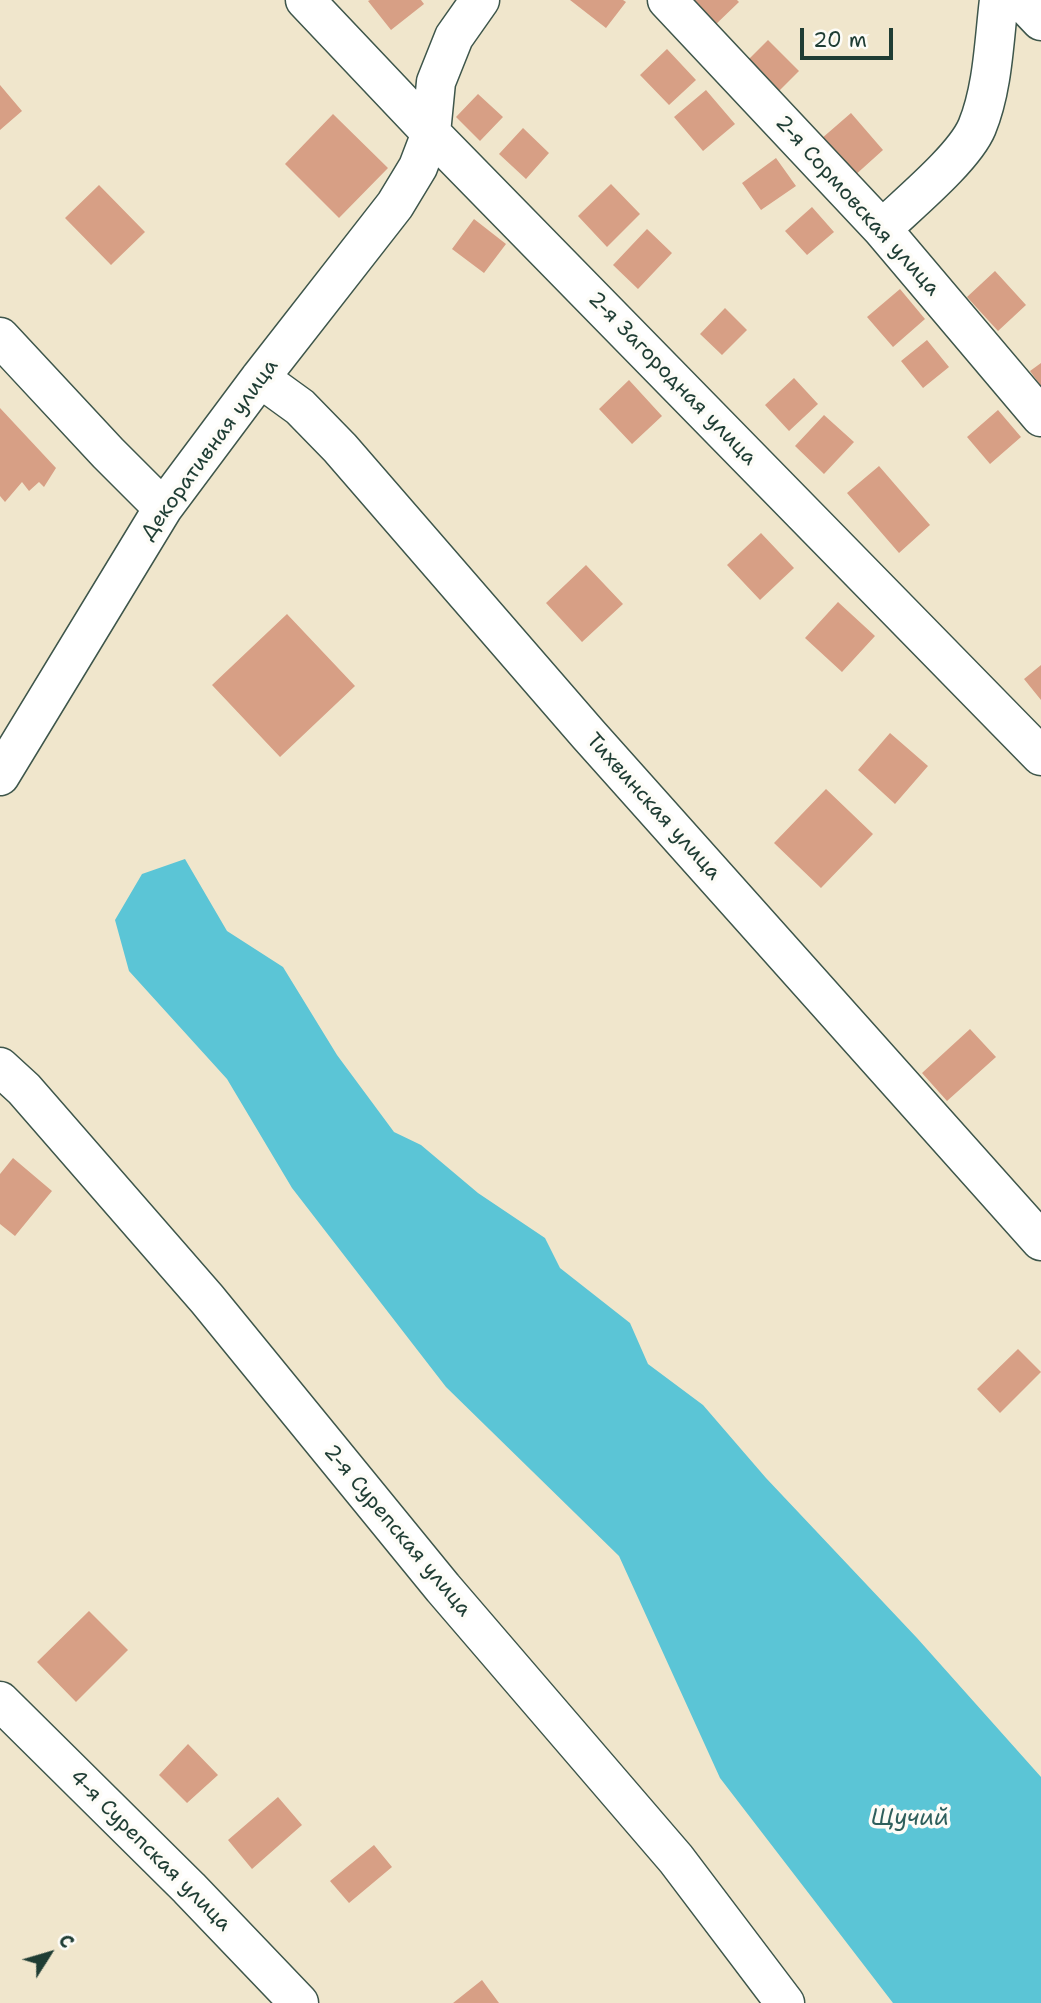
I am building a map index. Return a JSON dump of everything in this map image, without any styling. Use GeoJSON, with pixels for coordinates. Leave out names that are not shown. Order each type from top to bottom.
{"type":"FeatureCollection","features":[{"type":"Feature","properties":{"kind":"street","name":"2-я Загородная улица"},"geometry":{"type":"LineString","coordinates":[[304,0],[431,133],[1039,750]]}},
{"type":"Feature","properties":{"kind":"street","name":"Декоративная улица"},"geometry":{"type":"LineString","coordinates":[[0,776],[163,508],[395,205],[418,167],[431,133],[436,82],[454,37],[480,0]]}},
{"type":"Feature","properties":{"kind":"street","name":"2-я Сормовская улица"},"geometry":{"type":"LineString","coordinates":[[667,0],[882,229],[1041,417]]}},
{"type":"Feature","properties":{"kind":"street"},"geometry":{"type":"LineString","coordinates":[[882,229],[954,159],[976,128],[987,87],[999,0]]}},
{"type":"Feature","properties":{"kind":"street"},"geometry":{"type":"LineString","coordinates":[[1021,0],[1041,21]]}},
{"type":"Feature","properties":{"kind":"street"},"geometry":{"type":"LineString","coordinates":[[0,337],[163,508]]}},
{"type":"Feature","properties":{"kind":"street","name":"Тихвинская улица"},"geometry":{"type":"LineString","coordinates":[[260,378],[300,407],[340,448],[588,734],[1041,1241]]}},
{"type":"Feature","properties":{"kind":"street","name":"2-я Сурепская улица"},"geometry":{"type":"LineString","coordinates":[[0,1067],[24,1089],[206,1299],[443,1588],[676,1859],[785,2003]]}},
{"type":"Feature","properties":{"kind":"street","name":"4-я Сурепская улица"},"geometry":{"type":"LineString","coordinates":[[0,1701],[189,1888],[299,2003]]}},
{"type":"Feature","properties":{"kind":"water","name":"Щучий"},"geometry":{"type":"Polygon","coordinates":[[[185,859],[227,931],[283,967],[337,1055],[394,1132],[421,1145],[478,1193],[545,1238],[560,1268],[630,1323],[648,1364],[703,1405],[766,1478],[917,1638],[1041,1777],[1041,2003],[893,2003],[720,1778],[619,1556],[446,1387],[292,1188],[227,1079],[129,971],[115,920],[142,874],[185,859]]]}},
{"type":"Feature","properties":{"kind":"building"},"geometry":{"type":"Polygon","coordinates":[[[421,0],[424,4],[391,30],[368,1],[421,0]]]}},
{"type":"Feature","properties":{"kind":"building"},"geometry":{"type":"Polygon","coordinates":[[[570,0],[623,0],[626,2],[606,28],[570,0]]]}},
{"type":"Feature","properties":{"kind":"building"},"geometry":{"type":"Polygon","coordinates":[[[693,0],[739,2],[713,27],[690,3],[693,0]]]}},
{"type":"Feature","properties":{"kind":"building"},"geometry":{"type":"Polygon","coordinates":[[[768,40],[799,71],[777,93],[746,62],[768,40]]]}},
{"type":"Feature","properties":{"kind":"building"},"geometry":{"type":"Polygon","coordinates":[[[667,49],[696,80],[669,105],[640,75],[667,49]]]}},
{"type":"Feature","properties":{"kind":"building"},"geometry":{"type":"Polygon","coordinates":[[[0,85],[22,111],[0,130],[0,85]]]}},
{"type":"Feature","properties":{"kind":"building"},"geometry":{"type":"Polygon","coordinates":[[[706,90],[735,124],[703,151],[674,117],[706,90]]]}},
{"type":"Feature","properties":{"kind":"building"},"geometry":{"type":"Polygon","coordinates":[[[478,94],[503,117],[480,141],[456,117],[478,94]]]}},
{"type":"Feature","properties":{"kind":"building"},"geometry":{"type":"Polygon","coordinates":[[[851,113],[883,150],[853,177],[821,139],[851,113]]]}},
{"type":"Feature","properties":{"kind":"building"},"geometry":{"type":"Polygon","coordinates":[[[333,114],[388,168],[339,218],[285,164],[333,114]]]}},
{"type":"Feature","properties":{"kind":"building"},"geometry":{"type":"Polygon","coordinates":[[[523,128],[549,153],[526,179],[499,154],[523,128]]]}},
{"type":"Feature","properties":{"kind":"building"},"geometry":{"type":"Polygon","coordinates":[[[776,158],[796,186],[761,210],[742,183],[776,158]]]}},
{"type":"Feature","properties":{"kind":"building"},"geometry":{"type":"Polygon","coordinates":[[[611,184],[640,214],[607,247],[578,216],[611,184]]]}},
{"type":"Feature","properties":{"kind":"building"},"geometry":{"type":"Polygon","coordinates":[[[99,185],[145,232],[111,265],[65,218],[99,185]]]}},
{"type":"Feature","properties":{"kind":"building"},"geometry":{"type":"Polygon","coordinates":[[[812,207],[834,232],[807,255],[785,231],[812,207]]]}},
{"type":"Feature","properties":{"kind":"building"},"geometry":{"type":"Polygon","coordinates":[[[474,219],[506,244],[484,273],[452,249],[474,219]]]}},
{"type":"Feature","properties":{"kind":"building"},"geometry":{"type":"Polygon","coordinates":[[[647,229],[672,253],[638,289],[613,265],[647,229]]]}},
{"type":"Feature","properties":{"kind":"building"},"geometry":{"type":"Polygon","coordinates":[[[995,271],[1026,305],[998,331],[967,297],[995,271]]]}},
{"type":"Feature","properties":{"kind":"building"},"geometry":{"type":"Polygon","coordinates":[[[900,289],[925,319],[893,347],[867,317],[900,289]]]}},
{"type":"Feature","properties":{"kind":"building"},"geometry":{"type":"Polygon","coordinates":[[[725,308],[747,330],[722,355],[700,334],[725,308]]]}},
{"type":"Feature","properties":{"kind":"building"},"geometry":{"type":"Polygon","coordinates":[[[927,340],[949,367],[923,388],[901,361],[927,340]]]}},
{"type":"Feature","properties":{"kind":"building"},"geometry":{"type":"Polygon","coordinates":[[[1041,363],[1041,386],[1030,371],[1041,363]]]}},
{"type":"Feature","properties":{"kind":"building"},"geometry":{"type":"Polygon","coordinates":[[[794,378],[818,404],[789,431],[765,405],[794,378]]]}},
{"type":"Feature","properties":{"kind":"building"},"geometry":{"type":"Polygon","coordinates":[[[629,380],[662,416],[632,444],[599,409],[629,380]]]}},
{"type":"Feature","properties":{"kind":"building"},"geometry":{"type":"Polygon","coordinates":[[[0,408],[56,468],[44,487],[39,482],[29,491],[22,482],[5,502],[0,496],[0,408]]]}},
{"type":"Feature","properties":{"kind":"building"},"geometry":{"type":"Polygon","coordinates":[[[998,410],[1021,437],[990,464],[967,437],[998,410]]]}},
{"type":"Feature","properties":{"kind":"building"},"geometry":{"type":"Polygon","coordinates":[[[824,415],[854,442],[824,474],[795,446],[824,415]]]}},
{"type":"Feature","properties":{"kind":"building"},"geometry":{"type":"Polygon","coordinates":[[[879,466],[930,525],[899,553],[847,493],[879,466]]]}},
{"type":"Feature","properties":{"kind":"building"},"geometry":{"type":"Polygon","coordinates":[[[761,533],[794,568],[760,600],[727,565],[761,533]]]}},
{"type":"Feature","properties":{"kind":"building"},"geometry":{"type":"Polygon","coordinates":[[[586,565],[623,604],[582,642],[546,603],[586,565]]]}},
{"type":"Feature","properties":{"kind":"building"},"geometry":{"type":"Polygon","coordinates":[[[838,602],[875,636],[842,672],[805,638],[838,602]]]}},
{"type":"Feature","properties":{"kind":"building"},"geometry":{"type":"Polygon","coordinates":[[[287,614],[355,686],[280,757],[212,685],[287,614]]]}},
{"type":"Feature","properties":{"kind":"building"},"geometry":{"type":"Polygon","coordinates":[[[1041,665],[1041,700],[1024,679],[1041,665]]]}},
{"type":"Feature","properties":{"kind":"building"},"geometry":{"type":"Polygon","coordinates":[[[890,733],[928,766],[895,804],[858,770],[890,733]]]}},
{"type":"Feature","properties":{"kind":"building"},"geometry":{"type":"Polygon","coordinates":[[[826,789],[873,834],[821,888],[774,843],[826,789]]]}},
{"type":"Feature","properties":{"kind":"building"},"geometry":{"type":"Polygon","coordinates":[[[970,1029],[996,1057],[947,1101],[922,1073],[970,1029]]]}},
{"type":"Feature","properties":{"kind":"building"},"geometry":{"type":"Polygon","coordinates":[[[13,1158],[52,1191],[15,1236],[0,1224],[0,1174],[13,1158]]]}},
{"type":"Feature","properties":{"kind":"building"},"geometry":{"type":"Polygon","coordinates":[[[1018,1349],[1041,1372],[1000,1413],[977,1389],[1018,1349]]]}},
{"type":"Feature","properties":{"kind":"building"},"geometry":{"type":"Polygon","coordinates":[[[89,1611],[128,1650],[76,1702],[37,1662],[89,1611]]]}},
{"type":"Feature","properties":{"kind":"building"},"geometry":{"type":"Polygon","coordinates":[[[188,1744],[218,1775],[187,1803],[159,1775],[188,1744]]]}},
{"type":"Feature","properties":{"kind":"building"},"geometry":{"type":"Polygon","coordinates":[[[278,1797],[302,1825],[252,1869],[228,1840],[278,1797]]]}},
{"type":"Feature","properties":{"kind":"building"},"geometry":{"type":"Polygon","coordinates":[[[374,1845],[392,1867],[349,1903],[330,1881],[374,1845]]]}},
{"type":"Feature","properties":{"kind":"building"},"geometry":{"type":"Polygon","coordinates":[[[482,1980],[499,2003],[453,2003],[482,1980]]]}}]}
